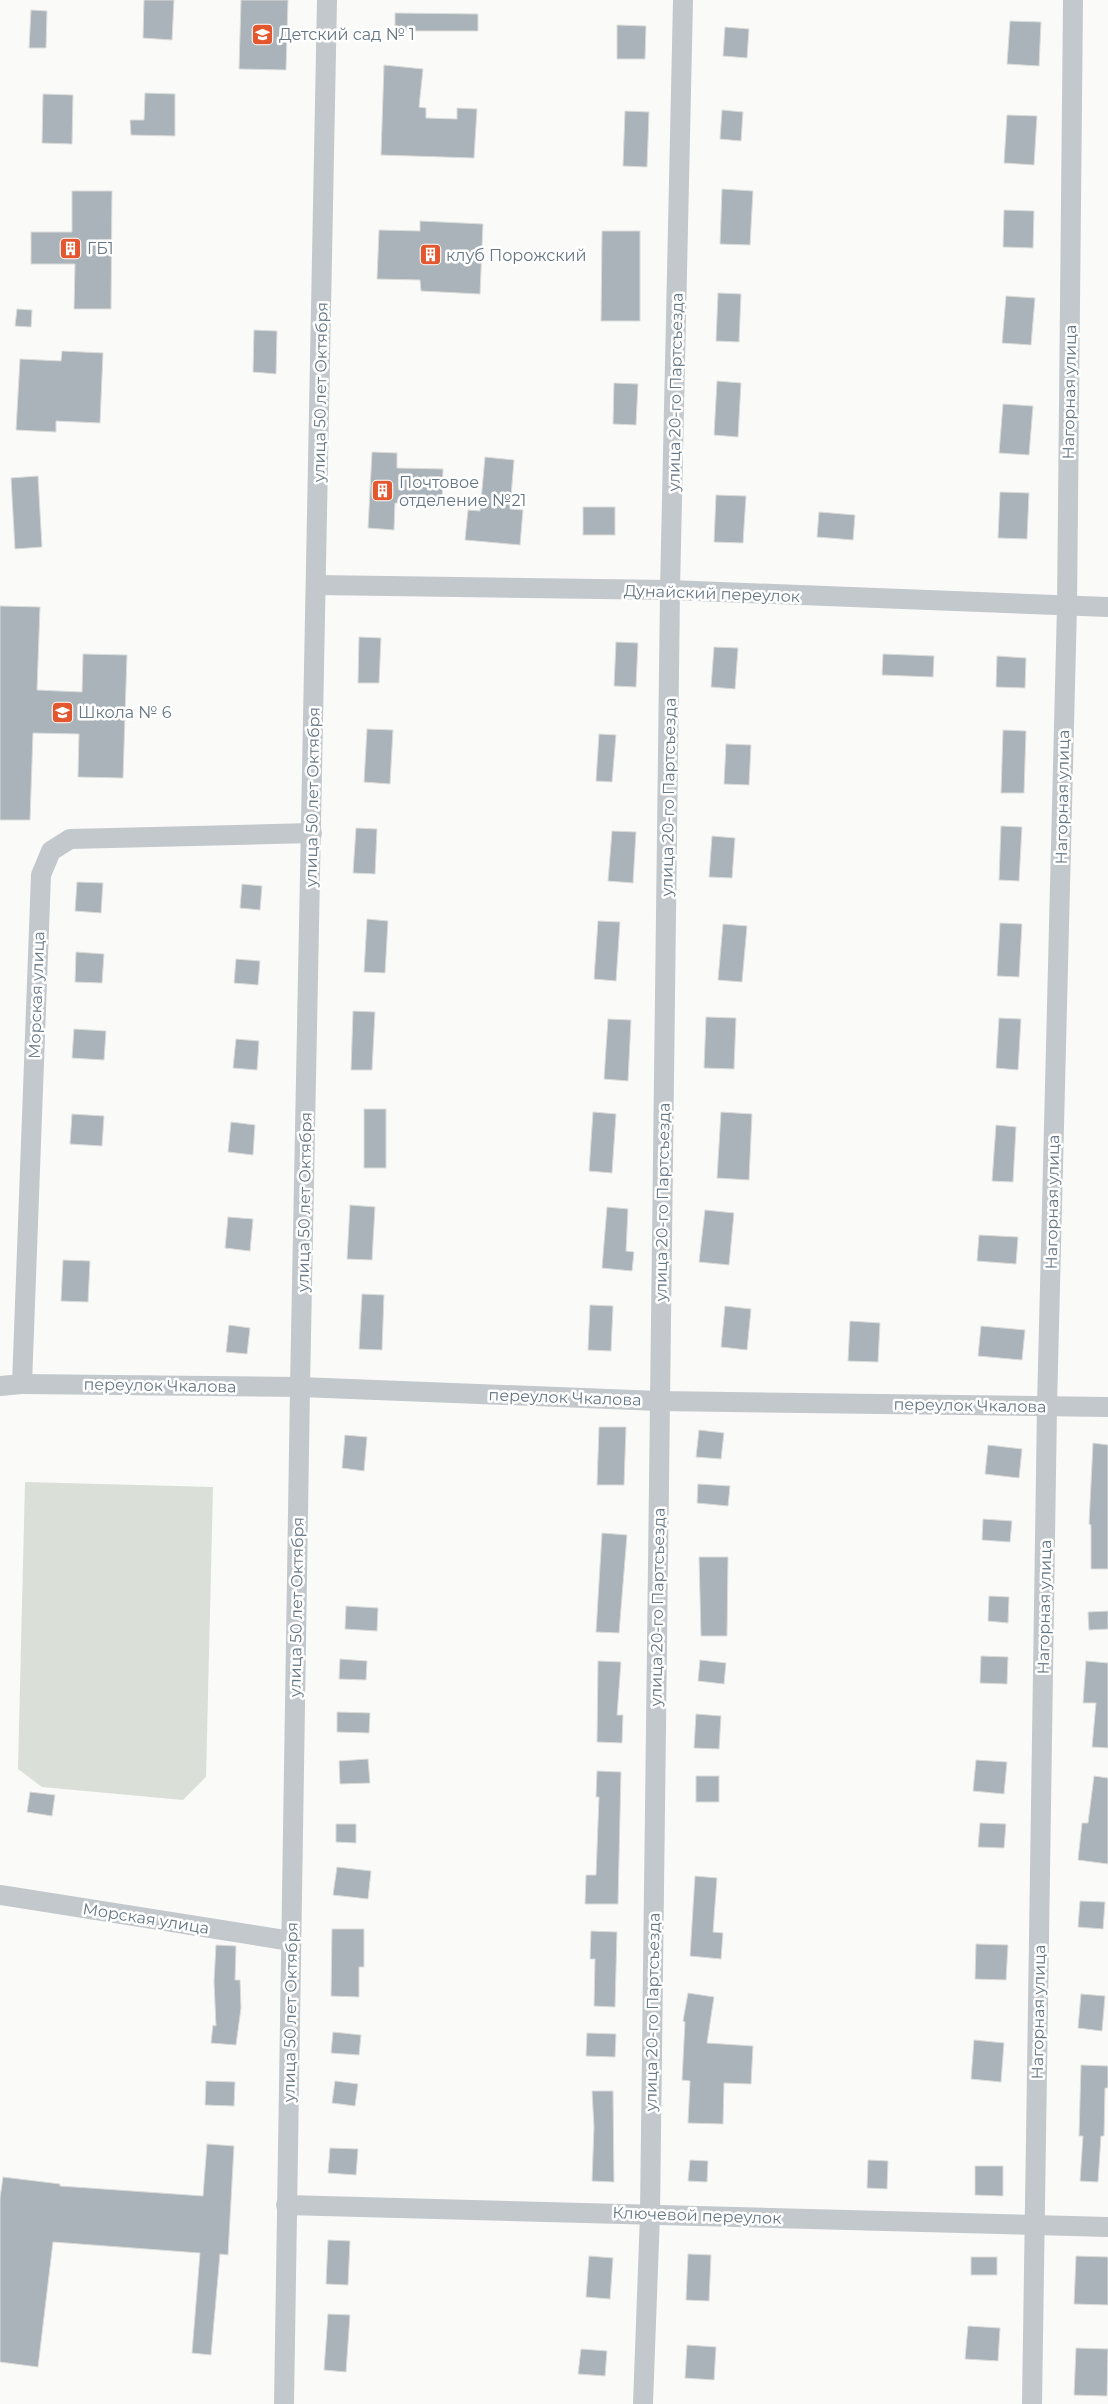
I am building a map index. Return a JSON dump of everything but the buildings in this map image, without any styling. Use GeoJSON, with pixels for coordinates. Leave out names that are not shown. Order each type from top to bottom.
{"type":"FeatureCollection","features":[{"type":"Feature","properties":{"kind":"street","name":"улица 50 лет Октября"},"geometry":{"type":"LineString","coordinates":[[284,2404],[300,1387],[327,0]]}},
{"type":"Feature","properties":{"kind":"street","name":"улица 20-го Партсъезда"},"geometry":{"type":"LineString","coordinates":[[643,2404],[650,2214],[670,590],[683,0]]}},
{"type":"Feature","properties":{"kind":"street","name":"Нагорная улица"},"geometry":{"type":"LineString","coordinates":[[1032,2404],[1047,1406],[1067,606],[1073,0]]}},
{"type":"Feature","properties":{"kind":"street","name":"Дунайский переулок"},"geometry":{"type":"LineString","coordinates":[[316,585],[670,590],[1108,607]]}},
{"type":"Feature","properties":{"kind":"street","name":"Морская улица"},"geometry":{"type":"LineString","coordinates":[[22,1384],[41,874],[51,852],[70,839],[312,833]]}},
{"type":"Feature","properties":{"kind":"street","name":"переулок Чкалова"},"geometry":{"type":"LineString","coordinates":[[22,1384],[300,1387],[659,1401],[1108,1407]]}},
{"type":"Feature","properties":{"kind":"street"},"geometry":{"type":"LineString","coordinates":[[0,1386],[22,1384]]}},
{"type":"Feature","properties":{"kind":"street","name":"Морская улица"},"geometry":{"type":"LineString","coordinates":[[0,1895],[291,1941]]}},
{"type":"Feature","properties":{"kind":"street","name":"Ключевой переулок"},"geometry":{"type":"LineString","coordinates":[[286,2205],[650,2214],[1035,2227],[1108,2227]]}},
{"type":"Feature","properties":{"kind":"shaded area"},"geometry":{"type":"Polygon","coordinates":[[[25,1482],[213,1487],[206,1777],[183,1800],[42,1787],[18,1769],[25,1482]]]}},
{"type":"Feature","properties":{"kind":"place","name":"Детский сад № 1"},"geometry":{"type":"Point","coordinates":[263,34]}},
{"type":"Feature","properties":{"kind":"place","name":"ГБ1"},"geometry":{"type":"Point","coordinates":[71,248]}},
{"type":"Feature","properties":{"kind":"place","name":"клуб Порожский"},"geometry":{"type":"Point","coordinates":[430,255]}},
{"type":"Feature","properties":{"kind":"place","name":"Почтовое отделение №21"},"geometry":{"type":"Point","coordinates":[383,491]}},
{"type":"Feature","properties":{"kind":"place","name":"Школа № 6"},"geometry":{"type":"Point","coordinates":[62,712]}}]}
